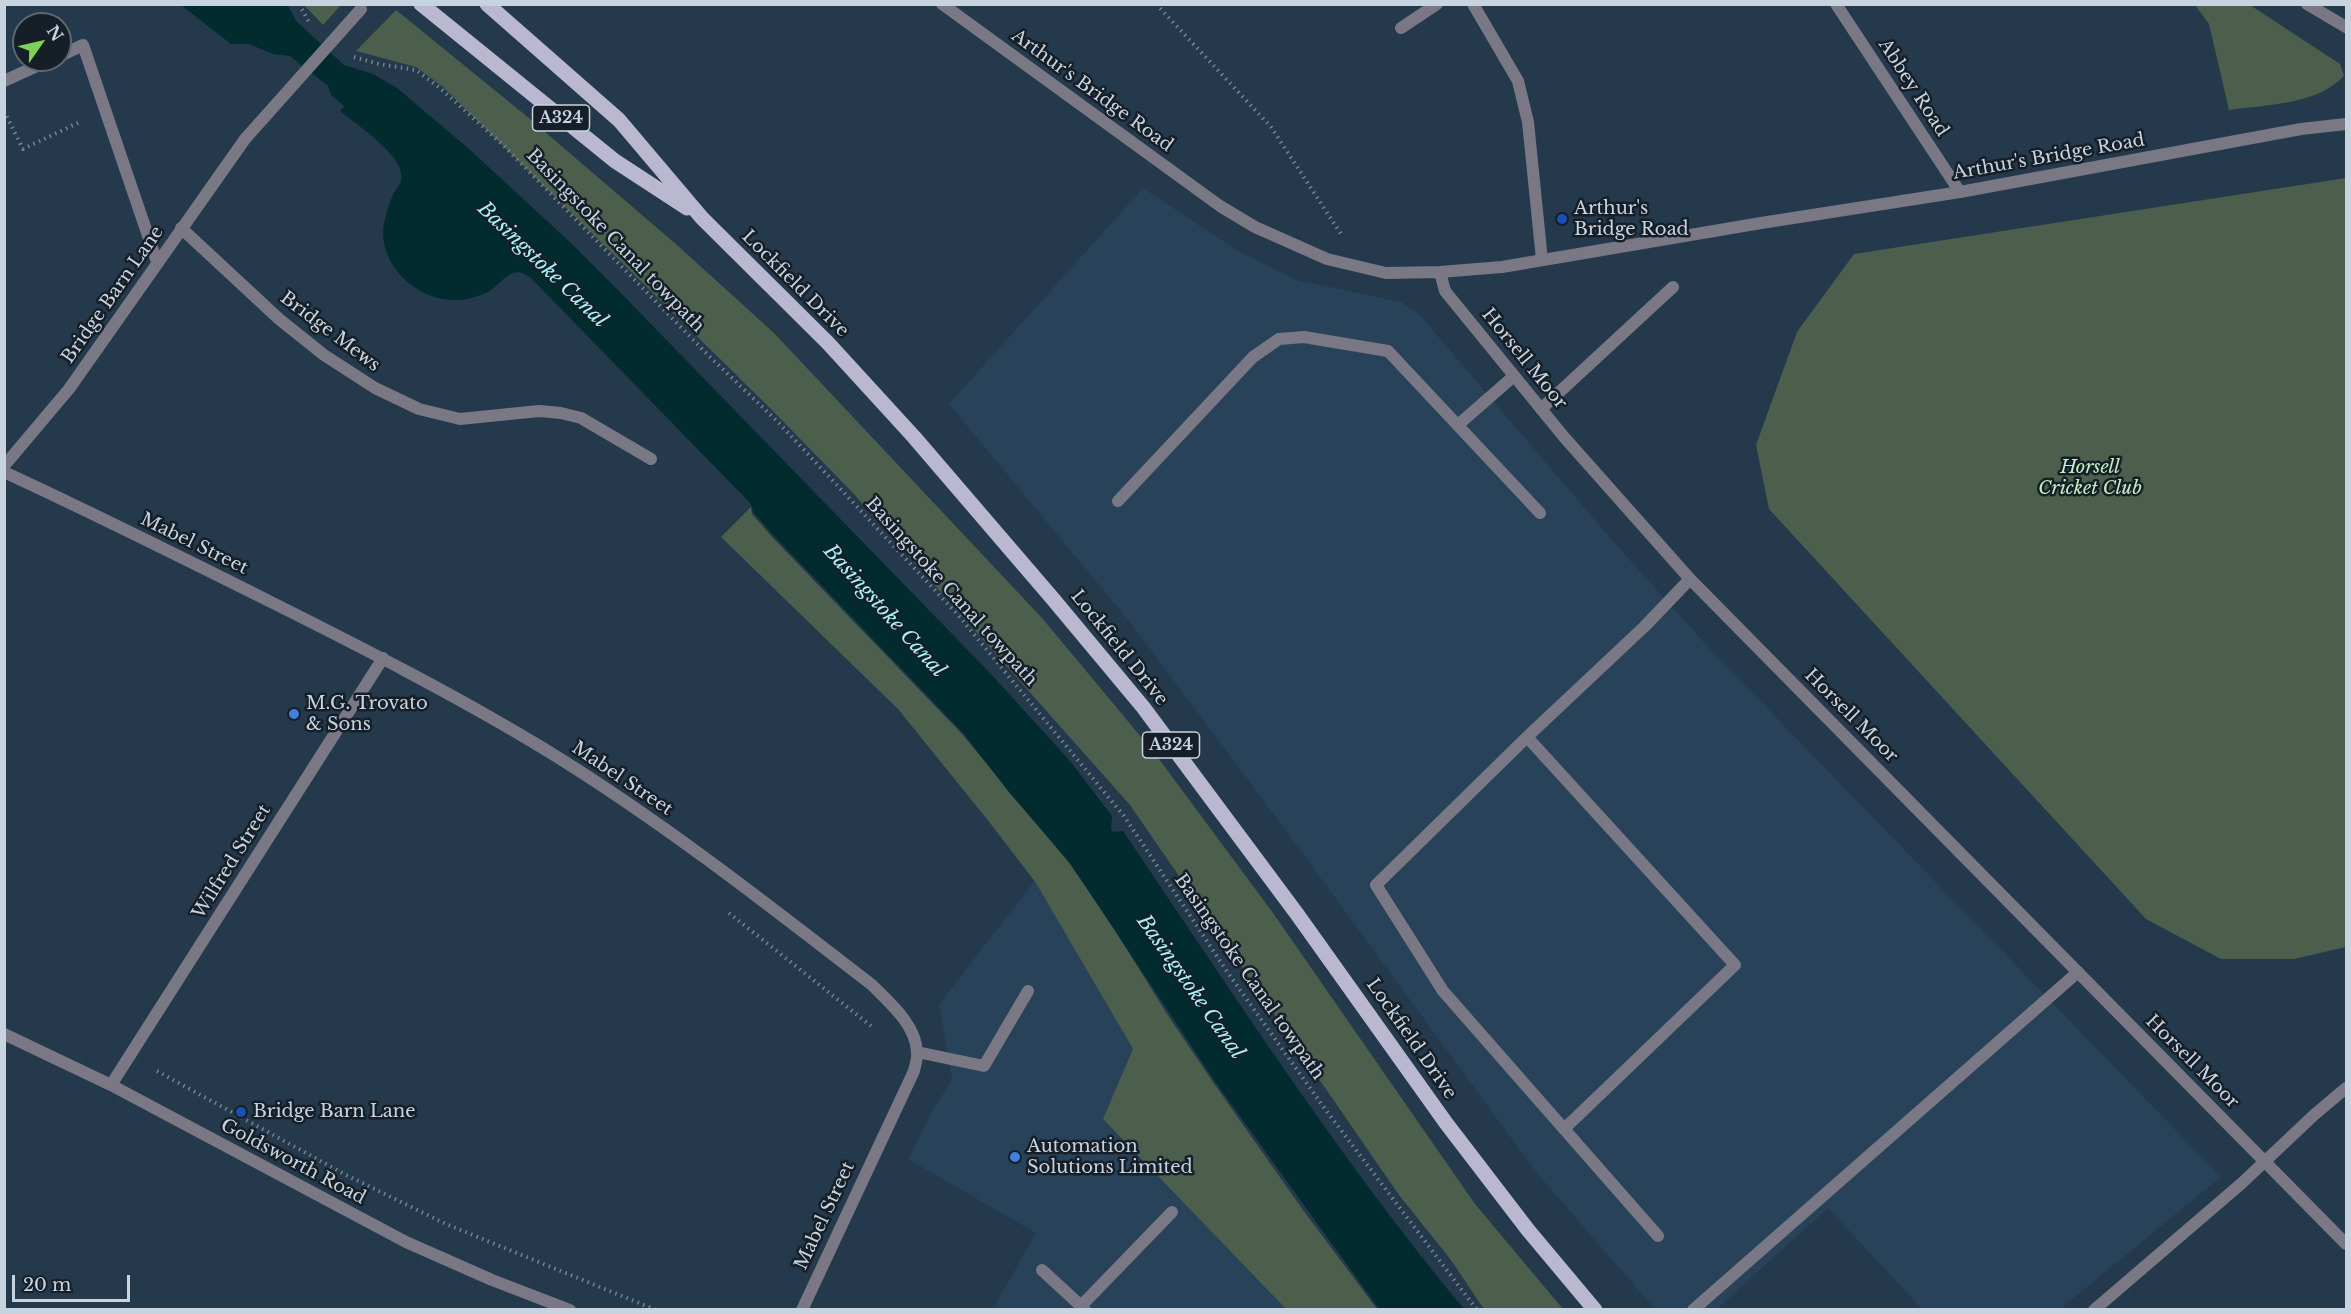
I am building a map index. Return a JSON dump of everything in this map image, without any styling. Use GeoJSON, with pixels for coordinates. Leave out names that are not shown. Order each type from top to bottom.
{"type":"FeatureCollection","features":[{"type":"Feature","properties":{"kind":"main road","name":"Lockfield Drive"},"geometry":{"type":"LineString","coordinates":[[488,4],[619,120],[702,218],[828,343],[914,437],[1143,707],[1298,914],[1446,1123],[1528,1230],[1595,1310]]}},
{"type":"Feature","properties":{"kind":"main road","name":"Lockfield Drive"},"geometry":{"type":"LineString","coordinates":[[427,6],[615,161],[702,218]]}},
{"type":"Feature","properties":{"kind":"street","name":"Arthur's Bridge Road"},"geometry":{"type":"LineString","coordinates":[[942,4],[1220,206],[1255,226],[1327,259],[1386,273],[1502,267],[1761,222],[1960,192],[2278,133],[2346,124]]}},
{"type":"Feature","properties":{"kind":"street"},"geometry":{"type":"LineString","coordinates":[[1401,28],[1437,4]]}},
{"type":"Feature","properties":{"kind":"street"},"geometry":{"type":"LineString","coordinates":[[1473,4],[1518,81],[1528,122],[1542,260]]}},
{"type":"Feature","properties":{"kind":"street","name":"Abbey Road"},"geometry":{"type":"LineString","coordinates":[[1836,4],[1960,192]]}},
{"type":"Feature","properties":{"kind":"street"},"geometry":{"type":"LineString","coordinates":[[2307,4],[2346,27]]}},
{"type":"Feature","properties":{"kind":"street","name":"Bridge Barn Lane"},"geometry":{"type":"LineString","coordinates":[[4,466],[69,389],[245,139],[361,9]]}},
{"type":"Feature","properties":{"kind":"street"},"geometry":{"type":"LineString","coordinates":[[72,50],[83,45],[158,262]]}},
{"type":"Feature","properties":{"kind":"street"},"geometry":{"type":"LineString","coordinates":[[4,81],[24,72]]}},
{"type":"Feature","properties":{"kind":"street","name":"Bridge Mews"},"geometry":{"type":"LineString","coordinates":[[181,228],[279,319],[324,355],[375,388],[419,410],[460,419],[539,411],[561,413],[582,418],[651,459]]}},
{"type":"Feature","properties":{"kind":"street","name":"Horsell Moor"},"geometry":{"type":"LineString","coordinates":[[1440,272],[1445,291],[1514,376],[1690,579],[2346,1244]]}},
{"type":"Feature","properties":{"kind":"street"},"geometry":{"type":"LineString","coordinates":[[1541,408],[1673,287]]}},
{"type":"Feature","properties":{"kind":"street"},"geometry":{"type":"LineString","coordinates":[[1118,501],[1254,357],[1279,339],[1304,337],[1388,351],[1459,424],[1540,513]]}},
{"type":"Feature","properties":{"kind":"street"},"geometry":{"type":"LineString","coordinates":[[1459,424],[1514,376]]}},
{"type":"Feature","properties":{"kind":"street","name":"Mabel Street"},"geometry":{"type":"LineString","coordinates":[[4,472],[160,546],[383,658],[547,751],[636,809],[708,861],[872,985],[895,1007],[909,1028],[917,1052],[914,1071],[802,1310]]}},
{"type":"Feature","properties":{"kind":"street"},"geometry":{"type":"LineString","coordinates":[[1658,1236],[1443,991],[1376,885],[1527,737],[1645,626],[1690,579]]}},
{"type":"Feature","properties":{"kind":"street","name":"Wilfred Street"},"geometry":{"type":"LineString","coordinates":[[111,1085],[383,658]]}},
{"type":"Feature","properties":{"kind":"street"},"geometry":{"type":"LineString","coordinates":[[1527,737],[1735,965],[1564,1129]]}},
{"type":"Feature","properties":{"kind":"street"},"geometry":{"type":"LineString","coordinates":[[1693,1310],[2078,972]]}},
{"type":"Feature","properties":{"kind":"street"},"geometry":{"type":"LineString","coordinates":[[917,1052],[984,1066],[1028,991]]}},
{"type":"Feature","properties":{"kind":"street","name":"Goldsworth Road"},"geometry":{"type":"LineString","coordinates":[[4,1034],[111,1085],[406,1242],[570,1310]]}},
{"type":"Feature","properties":{"kind":"street"},"geometry":{"type":"LineString","coordinates":[[2094,1310],[2265,1162],[2346,1088]]}},
{"type":"Feature","properties":{"kind":"street"},"geometry":{"type":"LineString","coordinates":[[1042,1270],[1083,1308],[1172,1212]]}},
{"type":"Feature","properties":{"kind":"path"},"geometry":{"type":"LineString","coordinates":[[298,4],[315,31]]}},
{"type":"Feature","properties":{"kind":"path"},"geometry":{"type":"LineString","coordinates":[[1156,4],[1271,127],[1364,268]]}},
{"type":"Feature","properties":{"kind":"path","name":"Basingstoke Canal towpath"},"geometry":{"type":"LineString","coordinates":[[345,55],[416,70],[441,89],[502,145],[706,354],[778,422],[957,615],[1124,816],[1228,974],[1290,1061],[1477,1310]]}},
{"type":"Feature","properties":{"kind":"path"},"geometry":{"type":"LineString","coordinates":[[4,111],[23,149],[105,110]]}},
{"type":"Feature","properties":{"kind":"path"},"geometry":{"type":"LineString","coordinates":[[722,907],[880,1032]]}},
{"type":"Feature","properties":{"kind":"path"},"geometry":{"type":"LineString","coordinates":[[157,1071],[346,1175],[446,1224],[656,1310]]}},
{"type":"Feature","properties":{"kind":"shaded area"},"geometry":{"type":"Polygon","coordinates":[[[1143,188],[1238,251],[1297,280],[1401,302],[1419,314],[1611,539],[1710,649],[2221,1177],[2060,1309],[1922,1309],[1828,1208],[1717,1309],[1655,1309],[1536,1172],[1133,626],[949,404],[1143,188]]]}},
{"type":"Feature","properties":{"kind":"shaded area"},"geometry":{"type":"Polygon","coordinates":[[[1036,879],[1133,1050],[1103,1119],[1286,1309],[993,1309],[1036,1233],[908,1159],[929,1117],[952,1079],[939,1004],[1036,879]]]}},
{"type":"Feature","properties":{"kind":"green space"},"geometry":{"type":"Polygon","coordinates":[[[304,5],[341,5],[323,25],[304,5]]]}},
{"type":"Feature","properties":{"kind":"green space"},"geometry":{"type":"Polygon","coordinates":[[[2195,5],[2250,5],[2340,64],[2344,76],[2332,86],[2305,98],[2274,105],[2229,110],[2209,24],[2195,5]]]}},
{"type":"Feature","properties":{"kind":"green space"},"geometry":{"type":"Polygon","coordinates":[[[396,10],[524,114],[677,245],[774,333],[1042,618],[1156,755],[1273,913],[1475,1204],[1563,1309],[1485,1309],[1481,1305],[1451,1260],[1399,1195],[1130,805],[851,491],[770,408],[443,87],[416,67],[356,51],[396,10]]]}},
{"type":"Feature","properties":{"kind":"green space","name":"Horsell Cricket Club"},"geometry":{"type":"Polygon","coordinates":[[[2346,178],[2346,947],[2294,959],[2221,959],[2146,919],[1769,509],[1756,445],[1797,332],[1854,254],[2346,178]]]}},
{"type":"Feature","properties":{"kind":"green space"},"geometry":{"type":"Polygon","coordinates":[[[751,507],[752,514],[773,538],[962,734],[1069,863],[1108,919],[1167,1014],[1215,1085],[1303,1210],[1377,1309],[1286,1309],[1103,1119],[1133,1049],[1036,883],[990,823],[898,709],[721,537],[751,507]]]}},
{"type":"Feature","properties":{"kind":"water","name":"Basingstoke Canal"},"geometry":{"type":"Polygon","coordinates":[[[181,5],[288,5],[296,21],[344,65],[373,74],[397,88],[468,148],[614,286],[990,673],[1070,761],[1112,816],[1111,829],[1113,832],[1123,831],[1330,1135],[1373,1194],[1464,1309],[1379,1309],[1216,1083],[1070,863],[1008,791],[963,733],[775,537],[753,512],[751,504],[531,278],[520,272],[514,273],[488,292],[457,300],[438,298],[411,285],[391,262],[385,249],[383,234],[385,219],[390,202],[401,181],[401,172],[397,162],[389,152],[340,111],[344,106],[331,95],[328,86],[290,56],[273,54],[249,44],[231,44],[181,5]]]}},
{"type":"Feature","properties":{"kind":"place","name":"Arthur's Bridge Road"},"geometry":{"type":"Point","coordinates":[1562,219]}},
{"type":"Feature","properties":{"kind":"place","name":"M.G. Trovato & Sons"},"geometry":{"type":"Point","coordinates":[294,714]}},
{"type":"Feature","properties":{"kind":"place","name":"Bridge Barn Lane"},"geometry":{"type":"Point","coordinates":[241,1112]}},
{"type":"Feature","properties":{"kind":"place","name":"Automation Solutions Limited"},"geometry":{"type":"Point","coordinates":[1015,1157]}}]}
